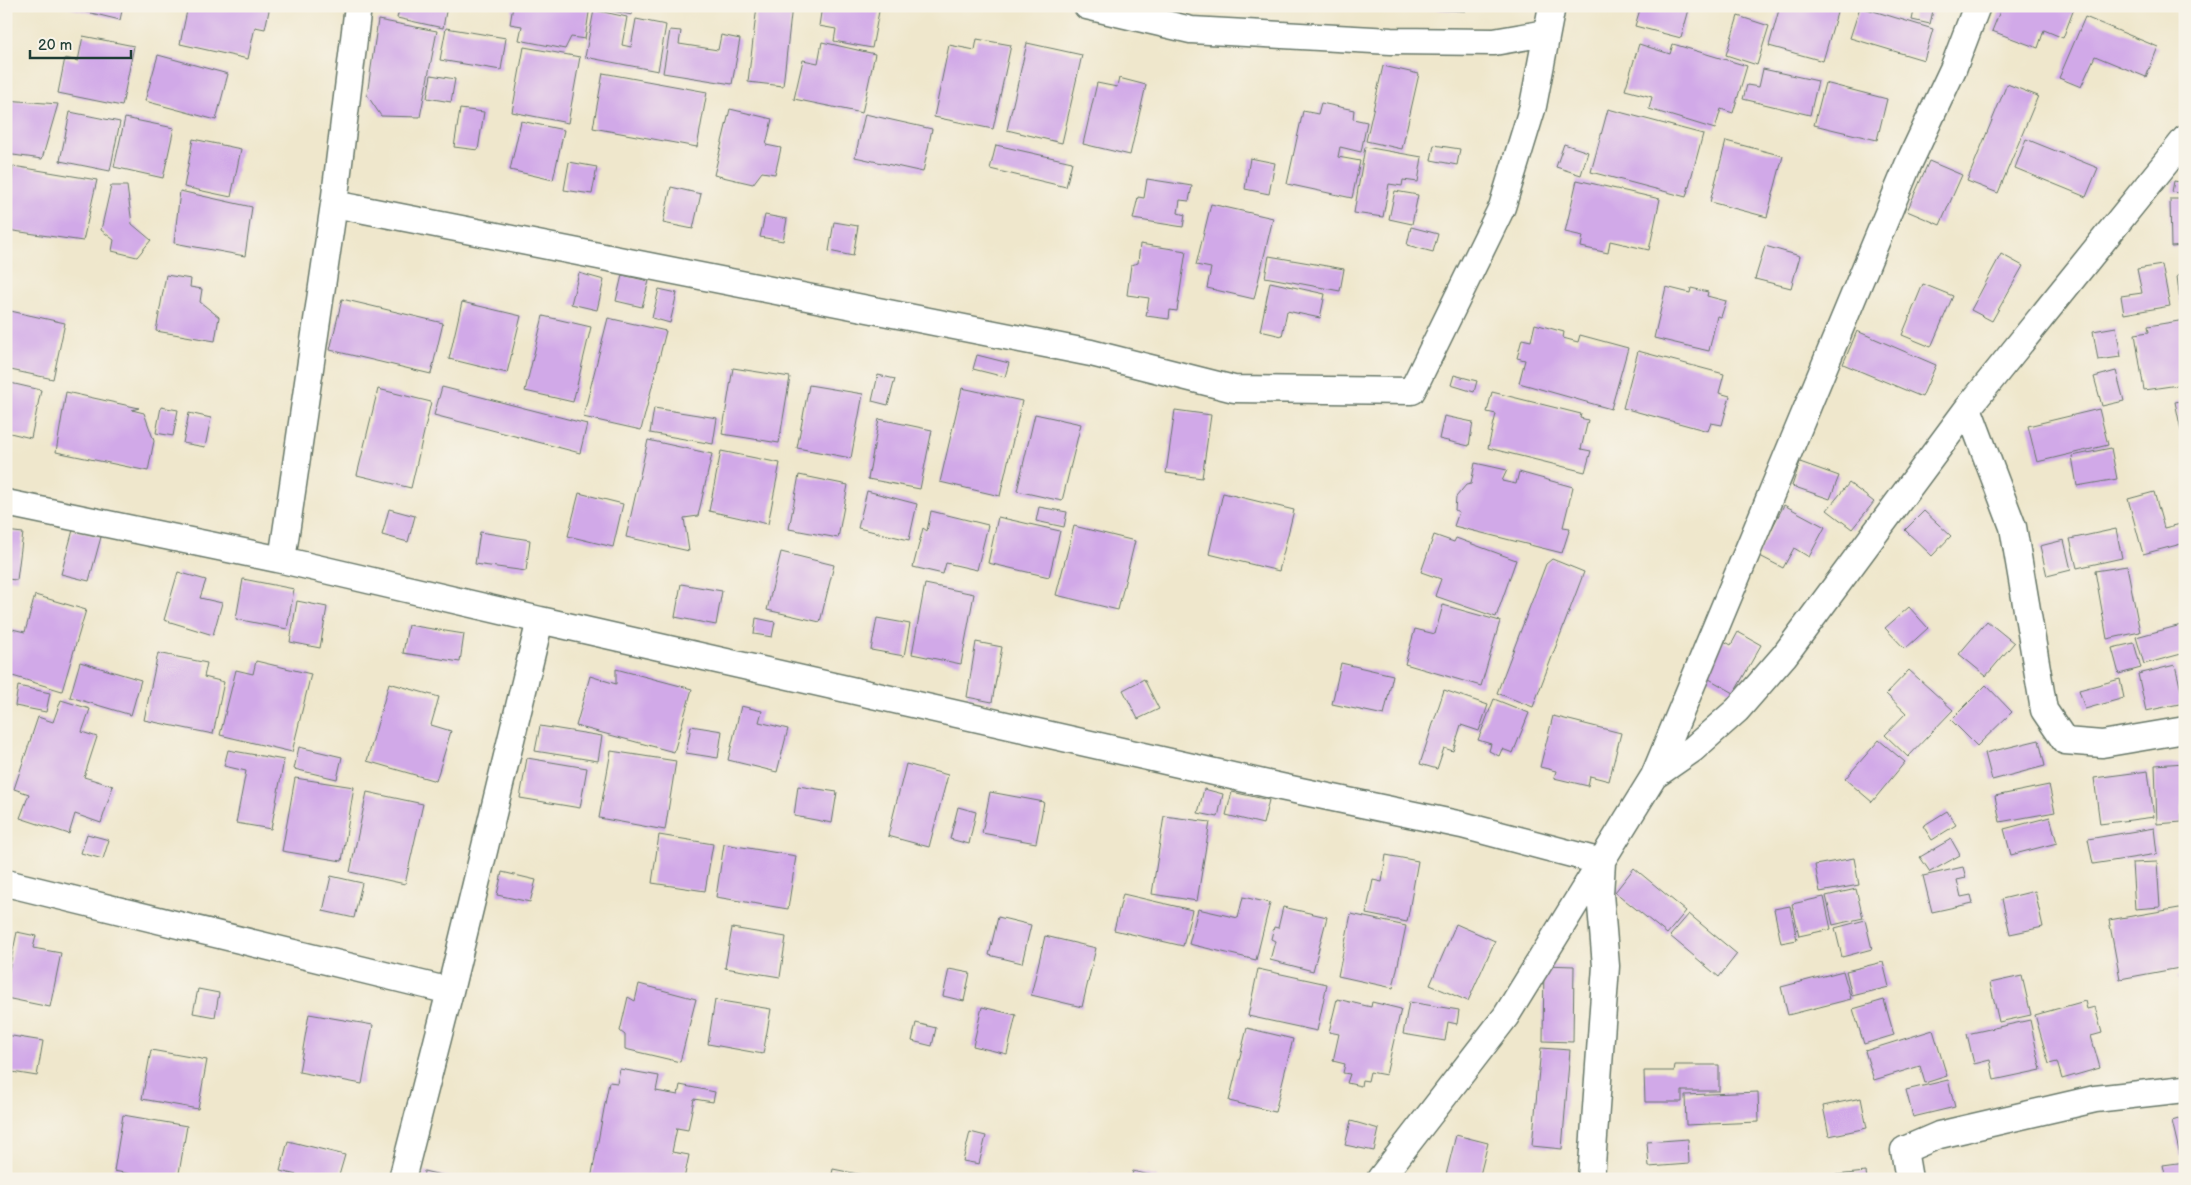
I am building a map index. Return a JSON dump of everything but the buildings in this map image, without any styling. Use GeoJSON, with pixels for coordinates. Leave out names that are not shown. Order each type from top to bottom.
{"type":"FeatureCollection","features":[{"type":"Feature","properties":{"kind":"street"},"geometry":{"type":"LineString","coordinates":[[282,560],[334,204],[358,6]]}},
{"type":"Feature","properties":{"kind":"street"},"geometry":{"type":"LineString","coordinates":[[1087,6],[1191,30],[1391,41],[1475,42],[1494,42],[1546,32]]}},
{"type":"Feature","properties":{"kind":"street"},"geometry":{"type":"LineString","coordinates":[[334,204],[1091,353],[1234,389],[1412,391],[1502,206],[1533,106],[1552,6]]}},
{"type":"Feature","properties":{"kind":"street"},"geometry":{"type":"LineString","coordinates":[[1380,1179],[1506,1016],[1654,776],[1908,165],[1953,69],[1976,6]]}},
{"type":"Feature","properties":{"kind":"street"},"geometry":{"type":"LineString","coordinates":[[1654,776],[1693,749],[1737,710],[1784,656],[1968,408],[2185,139]]}},
{"type":"Feature","properties":{"kind":"street"},"geometry":{"type":"LineString","coordinates":[[1968,408],[2013,527],[2044,710],[2065,741],[2102,744],[2185,730]]}},
{"type":"Feature","properties":{"kind":"street"},"geometry":{"type":"LineString","coordinates":[[6,503],[282,560],[1281,788],[1462,825],[1602,862]]}},
{"type":"Feature","properties":{"kind":"street"},"geometry":{"type":"LineString","coordinates":[[402,1179],[450,991],[540,620]]}},
{"type":"Feature","properties":{"kind":"street"},"geometry":{"type":"LineString","coordinates":[[1591,1179],[1606,966],[1600,894],[1602,862]]}},
{"type":"Feature","properties":{"kind":"street"},"geometry":{"type":"LineString","coordinates":[[6,883],[450,991]]}},
{"type":"Feature","properties":{"kind":"street"},"geometry":{"type":"LineString","coordinates":[[1909,1179],[1904,1150],[1938,1135],[2095,1100],[2185,1089]]}}]}
